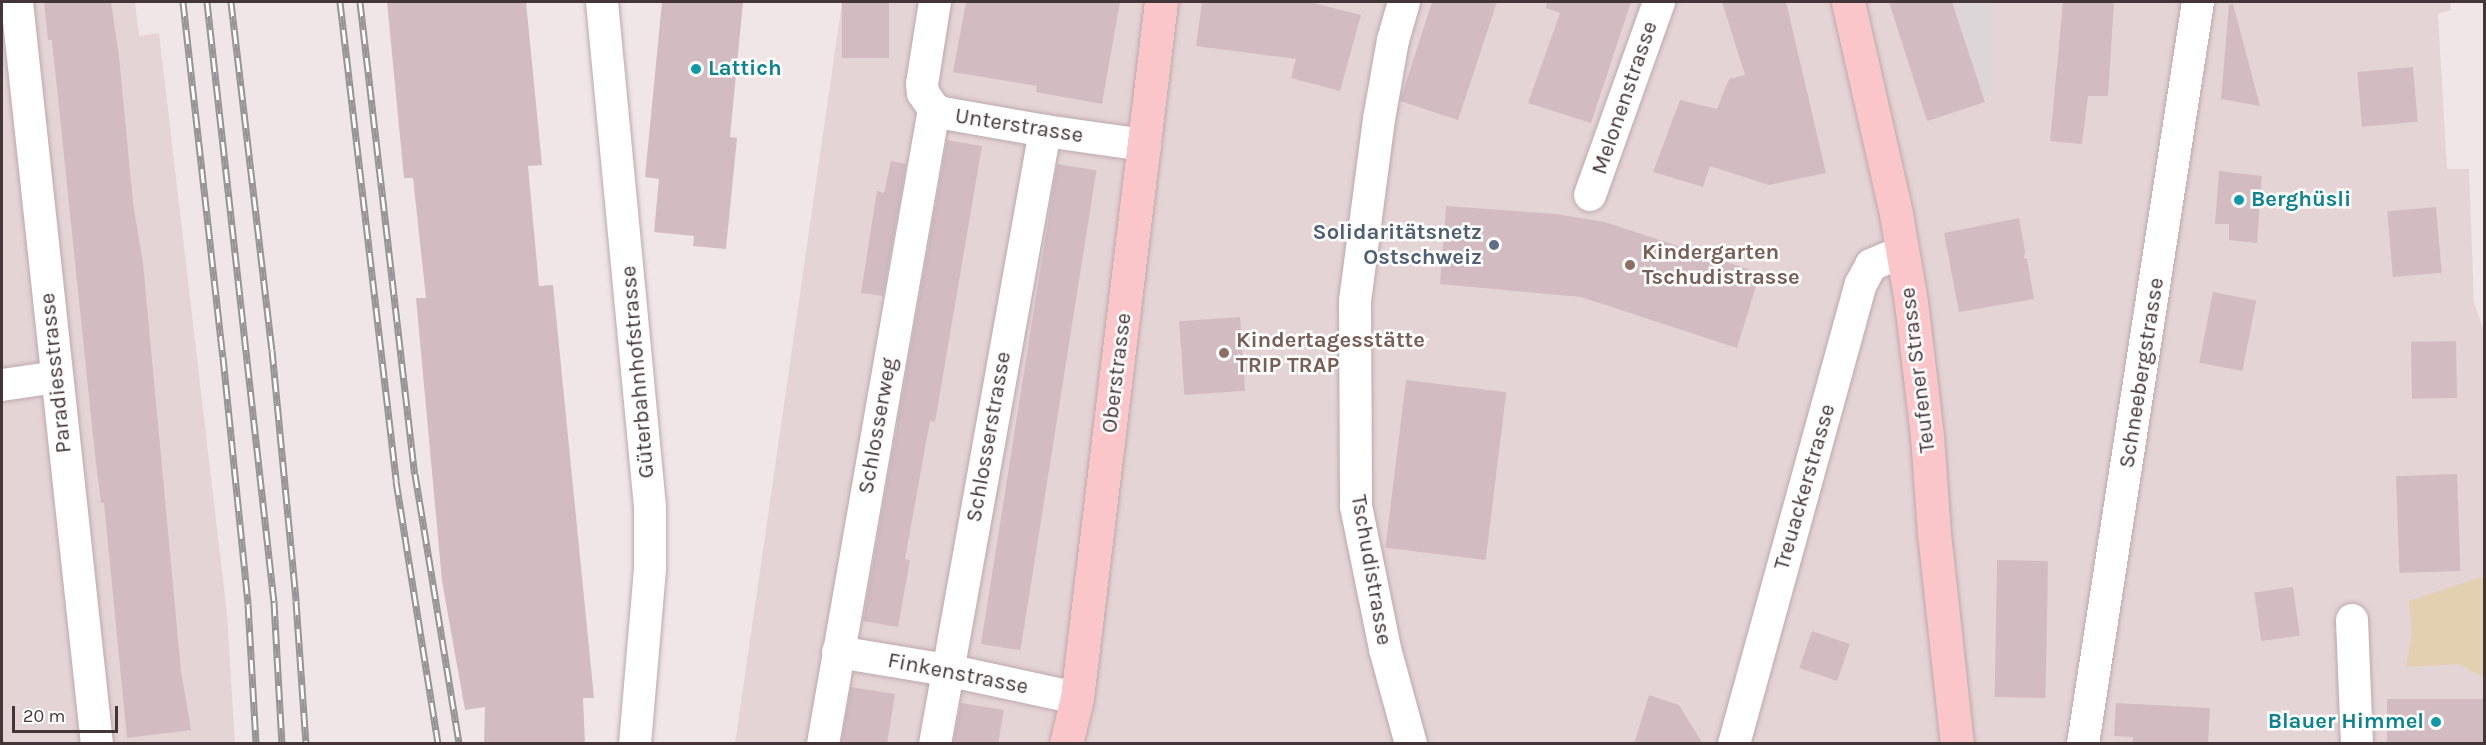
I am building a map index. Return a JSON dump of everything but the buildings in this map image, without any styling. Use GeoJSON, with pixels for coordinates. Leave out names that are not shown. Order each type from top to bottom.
{"type":"FeatureCollection","features":[{"type":"Feature","properties":{"kind":"street","name":"Paradiesstrasse"},"geometry":{"type":"LineString","coordinates":[[17,2],[97,744]]}},
{"type":"Feature","properties":{"kind":"street","name":"Güterbahnhofstrasse"},"geometry":{"type":"LineString","coordinates":[[602,2],[650,507],[650,569],[635,744]]}},
{"type":"Feature","properties":{"kind":"street","name":"Unterstrasse"},"geometry":{"type":"LineString","coordinates":[[935,2],[922,84],[923,93],[934,109],[943,113],[1044,131],[1145,145]]}},
{"type":"Feature","properties":{"kind":"street","name":"Oberstrasse"},"geometry":{"type":"LineString","coordinates":[[1066,744],[1077,698],[1161,2]]}},
{"type":"Feature","properties":{"kind":"street","name":"Tschudistrasse"},"geometry":{"type":"LineString","coordinates":[[1404,2],[1393,40],[1378,119],[1355,301],[1356,507],[1385,649],[1411,744]]}},
{"type":"Feature","properties":{"kind":"street","name":"Melonenstrasse"},"geometry":{"type":"LineString","coordinates":[[1590,195],[1659,2]]}},
{"type":"Feature","properties":{"kind":"street","name":"Teufener Strasse"},"geometry":{"type":"LineString","coordinates":[[1848,2],[1902,252],[1927,436],[1934,533],[1957,744]]}},
{"type":"Feature","properties":{"kind":"street","name":"Schneebergstrasse"},"geometry":{"type":"LineString","coordinates":[[2083,744],[2198,2]]}},
{"type":"Feature","properties":{"kind":"street","name":"Schlosserweg"},"geometry":{"type":"LineString","coordinates":[[823,744],[934,109]]}},
{"type":"Feature","properties":{"kind":"street","name":"Schlosserstrasse"},"geometry":{"type":"LineString","coordinates":[[935,744],[1044,131]]}},
{"type":"Feature","properties":{"kind":"street","name":"Treuackerstrasse"},"geometry":{"type":"LineString","coordinates":[[1734,744],[1862,284],[1871,265],[1902,252]]}},
{"type":"Feature","properties":{"kind":"street"},"geometry":{"type":"LineString","coordinates":[[2,385],[56,377]]}},
{"type":"Feature","properties":{"kind":"street"},"geometry":{"type":"LineString","coordinates":[[2352,620],[2357,744]]}},
{"type":"Feature","properties":{"kind":"street","name":"Finkenstrasse"},"geometry":{"type":"LineString","coordinates":[[838,652],[947,670],[1077,698]]}},
{"type":"Feature","properties":{"kind":"shaded area"},"geometry":{"type":"Polygon","coordinates":[[[2,2],[135,2],[139,36],[159,33],[227,614],[235,743],[2,743],[2,2]]]}},
{"type":"Feature","properties":{"kind":"shaded area"},"geometry":{"type":"Polygon","coordinates":[[[842,2],[2450,2],[2451,10],[2438,14],[2447,169],[2469,169],[2474,303],[2484,331],[2484,743],[735,744],[842,2]]]}},
{"type":"Feature","properties":{"kind":"shaded area"},"geometry":{"type":"Polygon","coordinates":[[[1958,2],[1992,2],[1992,96],[1958,96],[1958,2]]]}},
{"type":"Feature","properties":{"kind":"shaded area"},"geometry":{"type":"Polygon","coordinates":[[[2484,576],[2484,678],[2459,664],[2406,667],[2412,631],[2409,601],[2484,576]]]}},
{"type":"Feature","properties":{"kind":"railway"},"geometry":{"type":"LineString","coordinates":[[183,2],[248,604],[256,744]]}},
{"type":"Feature","properties":{"kind":"railway"},"geometry":{"type":"LineString","coordinates":[[207,2],[274,602],[282,744]]}},
{"type":"Feature","properties":{"kind":"railway"},"geometry":{"type":"LineString","coordinates":[[231,2],[272,350],[296,601],[306,744]]}},
{"type":"Feature","properties":{"kind":"railway"},"geometry":{"type":"LineString","coordinates":[[340,2],[396,481],[438,744]]}},
{"type":"Feature","properties":{"kind":"railway"},"geometry":{"type":"LineString","coordinates":[[360,2],[415,474],[459,744]]}},
{"type":"Feature","properties":{"kind":"place","name":"Lattich"},"geometry":{"type":"Point","coordinates":[696,69]}},
{"type":"Feature","properties":{"kind":"place","name":"Berghüsli"},"geometry":{"type":"Point","coordinates":[2239,200]}},
{"type":"Feature","properties":{"kind":"place","name":"Solidaritätsnetz Ostschweiz"},"geometry":{"type":"Point","coordinates":[1494,245]}},
{"type":"Feature","properties":{"kind":"place","name":"Kindergarten Tschudistrasse"},"geometry":{"type":"Point","coordinates":[1630,265]}},
{"type":"Feature","properties":{"kind":"place","name":"Kindertagesstätte TRIP TRAP"},"geometry":{"type":"Point","coordinates":[1224,353]}},
{"type":"Feature","properties":{"kind":"place","name":"Blauer Himmel"},"geometry":{"type":"Point","coordinates":[2436,722]}}]}
